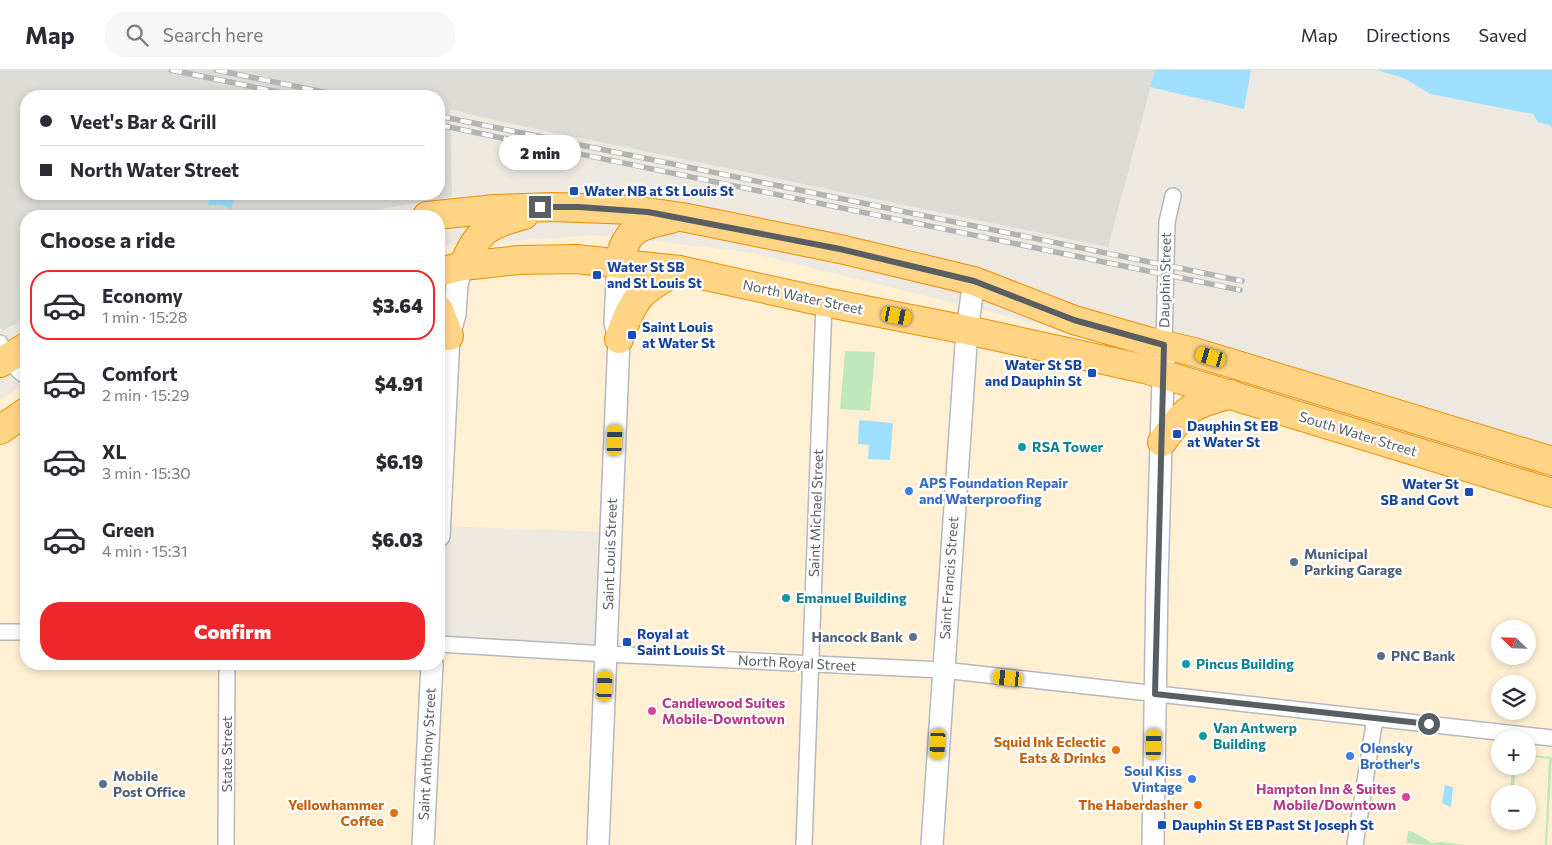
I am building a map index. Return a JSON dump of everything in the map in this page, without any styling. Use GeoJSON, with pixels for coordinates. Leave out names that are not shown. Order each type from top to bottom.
{"type":"FeatureCollection","features":[{"type":"Feature","properties":{"kind":"highway"},"geometry":{"type":"LineString","coordinates":[[445,214],[495,209],[567,207],[633,210],[682,217],[840,249],[974,281],[1074,320],[1315,388],[1552,461]]}},
{"type":"Feature","properties":{"kind":"highway"},"geometry":{"type":"LineString","coordinates":[[451,269],[484,231],[506,220],[567,207],[602,217],[610,225],[616,236],[618,263]]}},
{"type":"Feature","properties":{"kind":"highway"},"geometry":{"type":"LineString","coordinates":[[618,263],[623,245],[628,236],[640,227],[682,217]]}},
{"type":"Feature","properties":{"kind":"highway","name":"North Water Street"},"geometry":{"type":"LineString","coordinates":[[451,269],[519,260],[576,260],[679,270],[824,302],[967,330],[1164,374]]}},
{"type":"Feature","properties":{"kind":"highway"},"geometry":{"type":"LineString","coordinates":[[619,339],[628,313],[637,298],[652,284],[679,270]]}},
{"type":"Feature","properties":{"kind":"highway"},"geometry":{"type":"LineString","coordinates":[[445,326],[449,336]]}},
{"type":"Feature","properties":{"kind":"highway","name":"South Water Street"},"geometry":{"type":"LineString","coordinates":[[1164,374],[1552,493]]}},
{"type":"Feature","properties":{"kind":"highway"},"geometry":{"type":"LineString","coordinates":[[1162,442],[1185,412],[1194,406],[1231,394]]}},
{"type":"Feature","properties":{"kind":"highway"},"geometry":{"type":"LineString","coordinates":[[0,430],[20,416]]}},
{"type":"Feature","properties":{"kind":"street","name":"Dauphin Street"},"geometry":{"type":"LineString","coordinates":[[1153,845],[1166,222],[1173,196]]}},
{"type":"Feature","properties":{"kind":"street","name":"Saint Louis Street"},"geometry":{"type":"LineString","coordinates":[[598,845],[619,339],[615,322],[618,263]]}},
{"type":"Feature","properties":{"kind":"street"},"geometry":{"type":"LineString","coordinates":[[445,416],[449,336],[455,314],[457,284],[451,269]]}},
{"type":"Feature","properties":{"kind":"street","name":"Saint Francis Street"},"geometry":{"type":"LineString","coordinates":[[932,845],[967,330],[974,281]]}},
{"type":"Feature","properties":{"kind":"street","name":"Saint Michael Street"},"geometry":{"type":"LineString","coordinates":[[804,845],[824,302]]}},
{"type":"Feature","properties":{"kind":"street"},"geometry":{"type":"LineString","coordinates":[[0,632],[20,632]]}},
{"type":"Feature","properties":{"kind":"street","name":"North Royal Street"},"geometry":{"type":"LineString","coordinates":[[445,644],[943,670],[1552,738]]}},
{"type":"Feature","properties":{"kind":"street","name":"State Street"},"geometry":{"type":"LineString","coordinates":[[226,845],[227,670]]}},
{"type":"Feature","properties":{"kind":"street","name":"Saint Anthony Street"},"geometry":{"type":"LineString","coordinates":[[423,845],[432,670]]}},
{"type":"Feature","properties":{"kind":"street"},"geometry":{"type":"LineString","coordinates":[[1355,845],[1375,718]]}},
{"type":"Feature","properties":{"kind":"shaded area"},"geometry":{"type":"Polygon","coordinates":[[[0,70],[1155,70],[1108,247],[489,119],[450,109],[452,197],[445,198],[445,90],[20,90],[20,200],[434,200],[375,210],[20,210],[20,322],[3,330],[0,327],[0,70]]]}},
{"type":"Feature","properties":{"kind":"shaded area"},"geometry":{"type":"Polygon","coordinates":[[[597,235],[747,252],[1002,315],[1133,350],[1421,441],[1552,478],[1552,845],[0,845],[0,400],[20,387],[20,670],[445,670],[445,636],[599,644],[604,532],[445,526],[445,246],[597,235]]]}},
{"type":"Feature","properties":{"kind":"green space"},"geometry":{"type":"Polygon","coordinates":[[[845,351],[875,352],[870,411],[840,409],[845,351]]]}},
{"type":"Feature","properties":{"kind":"green space"},"geometry":{"type":"Polygon","coordinates":[[[1536,756],[1552,757],[1547,845],[1545,845],[1549,759],[1536,756]]]}},
{"type":"Feature","properties":{"kind":"green space"},"geometry":{"type":"Polygon","coordinates":[[[1512,775],[1515,775],[1514,785],[1510,785],[1512,775]]]}},
{"type":"Feature","properties":{"kind":"green space"},"geometry":{"type":"Polygon","coordinates":[[[1408,831],[1432,843],[1441,842],[1466,845],[1406,843],[1408,831]]]}},
{"type":"Feature","properties":{"kind":"water"},"geometry":{"type":"Polygon","coordinates":[[[1155,70],[1251,70],[1244,109],[1150,87],[1155,70]]]}},
{"type":"Feature","properties":{"kind":"water"},"geometry":{"type":"Polygon","coordinates":[[[1377,70],[1552,70],[1552,128],[1549,125],[1538,122],[1533,114],[1430,94],[1404,78],[1377,70]]]}},
{"type":"Feature","properties":{"kind":"water"},"geometry":{"type":"Polygon","coordinates":[[[209,200],[234,200],[232,210],[221,205],[208,205],[209,200]]]}},
{"type":"Feature","properties":{"kind":"water"},"geometry":{"type":"Polygon","coordinates":[[[859,420],[893,423],[890,460],[868,459],[869,445],[858,444],[859,420]]]}},
{"type":"Feature","properties":{"kind":"water"},"geometry":{"type":"Polygon","coordinates":[[[1445,785],[1453,787],[1451,807],[1442,803],[1445,785]]]}},
{"type":"Feature","properties":{"kind":"railway"},"geometry":{"type":"LineString","coordinates":[[171,70],[269,90]]}},
{"type":"Feature","properties":{"kind":"railway"},"geometry":{"type":"LineString","coordinates":[[216,70],[314,90]]}},
{"type":"Feature","properties":{"kind":"railway"},"geometry":{"type":"LineString","coordinates":[[445,117],[1242,281]]}},
{"type":"Feature","properties":{"kind":"railway"},"geometry":{"type":"LineString","coordinates":[[445,126],[1240,290]]}},
{"type":"Feature","properties":{"kind":"place","name":"Water NB at St Louis St"},"geometry":{"type":"Point","coordinates":[574,191]}},
{"type":"Feature","properties":{"kind":"place","name":"Water St SB and St Louis St"},"geometry":{"type":"Point","coordinates":[597,275]}},
{"type":"Feature","properties":{"kind":"place","name":"Saint Louis at Water St"},"geometry":{"type":"Point","coordinates":[632,335]}},
{"type":"Feature","properties":{"kind":"place","name":"Water St SB and Dauphin St"},"geometry":{"type":"Point","coordinates":[1092,373]}},
{"type":"Feature","properties":{"kind":"place","name":"Dauphin St EB at Water St"},"geometry":{"type":"Point","coordinates":[1177,434]}},
{"type":"Feature","properties":{"kind":"place","name":"RSA Tower"},"geometry":{"type":"Point","coordinates":[1022,447]}},
{"type":"Feature","properties":{"kind":"place","name":"APS Foundation Repair and Waterproofing"},"geometry":{"type":"Point","coordinates":[909,491]}},
{"type":"Feature","properties":{"kind":"place","name":"Water St SB and Govt"},"geometry":{"type":"Point","coordinates":[1469,492]}},
{"type":"Feature","properties":{"kind":"place","name":"Municipal Parking Garage"},"geometry":{"type":"Point","coordinates":[1294,562]}},
{"type":"Feature","properties":{"kind":"place","name":"Emanuel Building"},"geometry":{"type":"Point","coordinates":[786,598]}},
{"type":"Feature","properties":{"kind":"place","name":"Hancock Bank"},"geometry":{"type":"Point","coordinates":[913,637]}},
{"type":"Feature","properties":{"kind":"place","name":"Royal at Saint Louis St"},"geometry":{"type":"Point","coordinates":[627,642]}},
{"type":"Feature","properties":{"kind":"place","name":"PNC Bank"},"geometry":{"type":"Point","coordinates":[1381,656]}},
{"type":"Feature","properties":{"kind":"place","name":"Pincus Building"},"geometry":{"type":"Point","coordinates":[1186,664]}},
{"type":"Feature","properties":{"kind":"place","name":"Candlewood Suites Mobile-Downtown"},"geometry":{"type":"Point","coordinates":[652,711]}},
{"type":"Feature","properties":{"kind":"place","name":"Van Antwerp Building"},"geometry":{"type":"Point","coordinates":[1203,736]}},
{"type":"Feature","properties":{"kind":"place","name":"Squid Ink Eclectic Eats & Drinks"},"geometry":{"type":"Point","coordinates":[1116,750]}},
{"type":"Feature","properties":{"kind":"place","name":"Olensky Brother's"},"geometry":{"type":"Point","coordinates":[1350,756]}},
{"type":"Feature","properties":{"kind":"place","name":"Soul Kiss Vintage"},"geometry":{"type":"Point","coordinates":[1192,779]}},
{"type":"Feature","properties":{"kind":"place","name":"Mobile Post Office"},"geometry":{"type":"Point","coordinates":[103,784]}},
{"type":"Feature","properties":{"kind":"place","name":"Hampton Inn & Suites Mobile/Downtown"},"geometry":{"type":"Point","coordinates":[1406,797]}},
{"type":"Feature","properties":{"kind":"place","name":"The Haberdasher"},"geometry":{"type":"Point","coordinates":[1198,805]}},
{"type":"Feature","properties":{"kind":"place","name":"Yellowhammer Coffee"},"geometry":{"type":"Point","coordinates":[394,813]}},
{"type":"Feature","properties":{"kind":"place","name":"Dauphin St EB Past St Joseph St"},"geometry":{"type":"Point","coordinates":[1162,825]}},
{"type":"Feature","properties":{"kind":"route"},"geometry":{"type":"LineString","coordinates":[[540,207],[579,207],[648,212],[682,217],[840,249],[974,281],[1074,320],[1164,345],[1155,694],[1429,724]]}}]}
